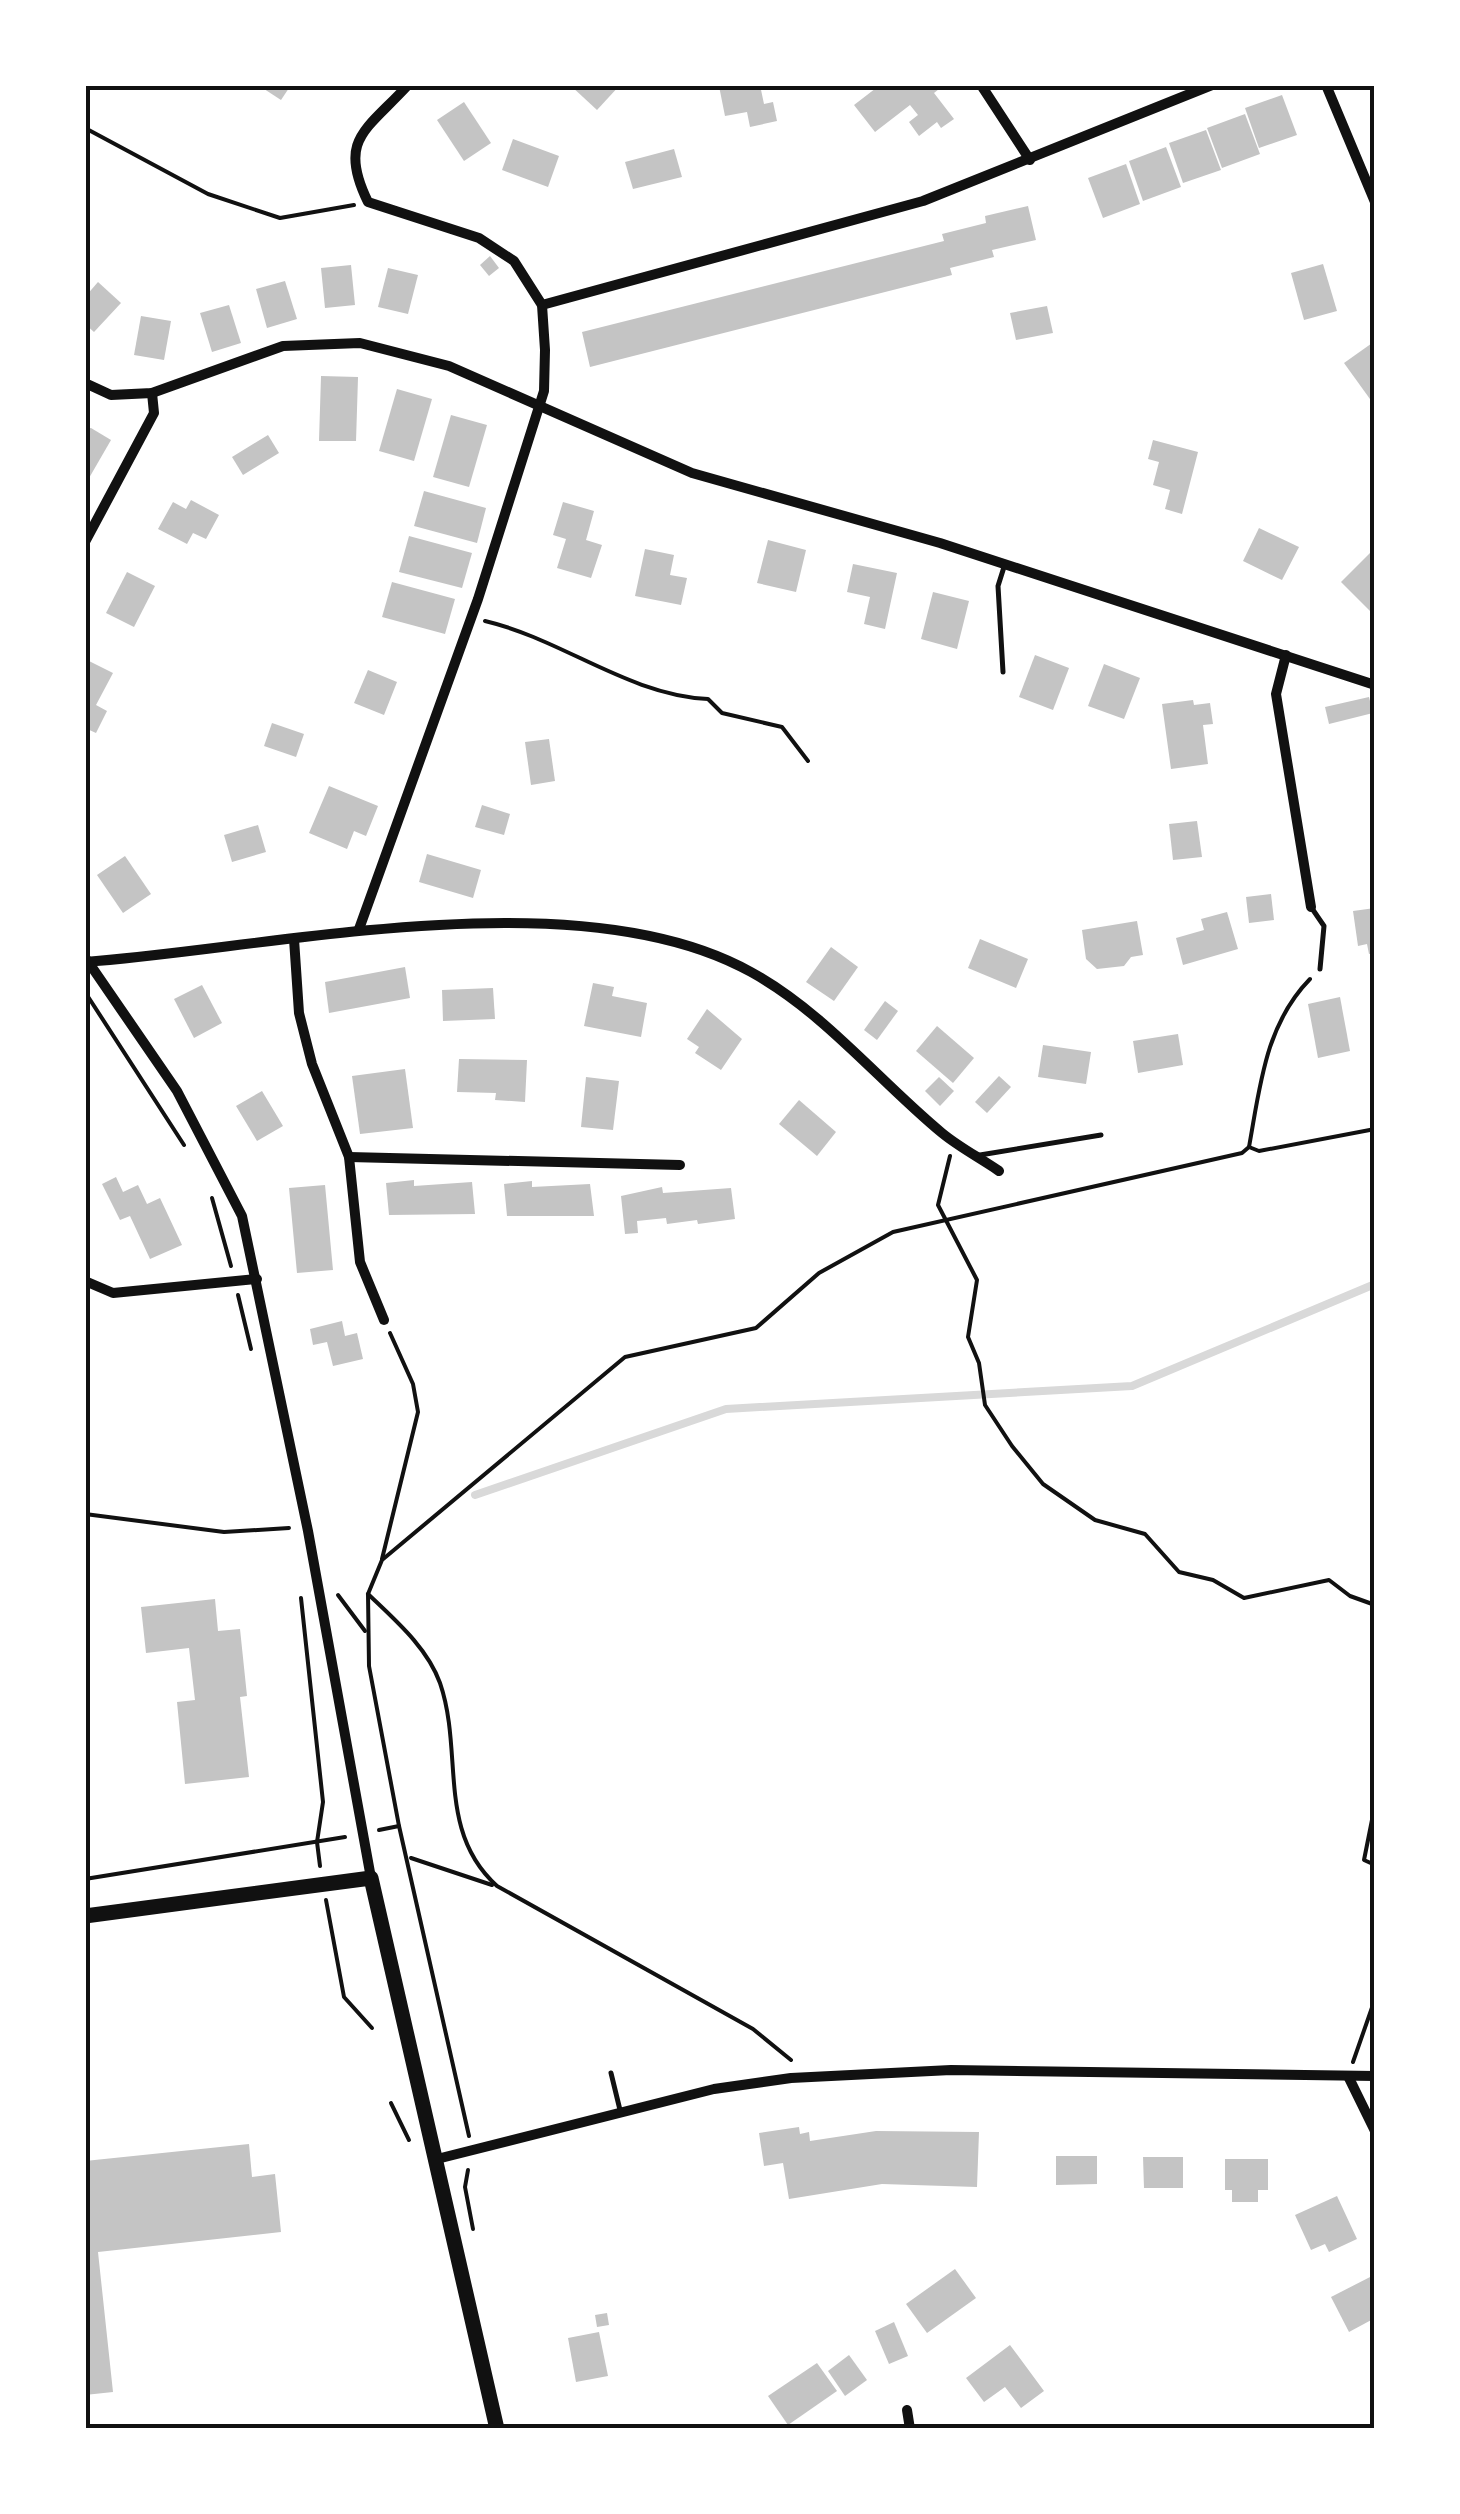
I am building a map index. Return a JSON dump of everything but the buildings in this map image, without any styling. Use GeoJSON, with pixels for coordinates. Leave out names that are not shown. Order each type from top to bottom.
{"type":"FeatureCollection","features":[{"type":"Feature","properties":{"kind":"main road"},"geometry":{"type":"LineString","coordinates":[[85,1916],[371,1878],[497,2429]]}},
{"type":"Feature","properties":{"kind":"street"},"geometry":{"type":"LineString","coordinates":[[359,928],[471,618],[544,391],[542,305],[514,261],[479,238],[368,202],[352,169],[358,139],[408,85]]}},
{"type":"Feature","properties":{"kind":"street"},"geometry":{"type":"LineString","coordinates":[[981,85],[1030,160]]}},
{"type":"Feature","properties":{"kind":"street"},"geometry":{"type":"LineString","coordinates":[[542,305],[923,201],[1212,85]]}},
{"type":"Feature","properties":{"kind":"street"},"geometry":{"type":"LineString","coordinates":[[1326,85],[1375,202]]}},
{"type":"Feature","properties":{"kind":"street"},"geometry":{"type":"LineString","coordinates":[[85,383],[111,395],[152,393],[283,346],[360,343],[450,366],[692,473],[1005,564],[1375,685]]}},
{"type":"Feature","properties":{"kind":"street"},"geometry":{"type":"LineString","coordinates":[[85,542],[154,413],[152,393]]}},
{"type":"Feature","properties":{"kind":"street"},"geometry":{"type":"LineString","coordinates":[[1286,655],[1276,694],[1311,908]]}},
{"type":"Feature","properties":{"kind":"street"},"geometry":{"type":"LineString","coordinates":[[371,1878],[317,1578],[242,1216],[177,1091],[86,960],[294,939],[359,928],[499,925],[602,930],[720,957],[752,972],[806,1008],[956,1143],[999,1171]]}},
{"type":"Feature","properties":{"kind":"street"},"geometry":{"type":"LineString","coordinates":[[294,939],[299,1013],[312,1064],[349,1157],[360,1262],[384,1320]]}},
{"type":"Feature","properties":{"kind":"street"},"geometry":{"type":"LineString","coordinates":[[349,1157],[680,1166]]}},
{"type":"Feature","properties":{"kind":"street"},"geometry":{"type":"LineString","coordinates":[[85,1281],[113,1293],[257,1280]]}},
{"type":"Feature","properties":{"kind":"street"},"geometry":{"type":"LineString","coordinates":[[438,2159],[714,2088],[808,2077],[951,2070],[1375,2076]]}},
{"type":"Feature","properties":{"kind":"street"},"geometry":{"type":"LineString","coordinates":[[1348,2076],[1375,2130]]}},
{"type":"Feature","properties":{"kind":"street"},"geometry":{"type":"LineString","coordinates":[[907,2410],[910,2429]]}},
{"type":"Feature","properties":{"kind":"lane"},"geometry":{"type":"LineString","coordinates":[[1002,672],[998,586],[1005,564]]}},
{"type":"Feature","properties":{"kind":"lane"},"geometry":{"type":"LineString","coordinates":[[1311,908],[1324,926],[1320,969]]}},
{"type":"Feature","properties":{"kind":"lane"},"geometry":{"type":"LineString","coordinates":[[976,1155],[1102,1135]]}},
{"type":"Feature","properties":{"kind":"lane"},"geometry":{"type":"LineString","coordinates":[[610,2073],[620,2113]]}},
{"type":"Feature","properties":{"kind":"path"},"geometry":{"type":"LineString","coordinates":[[85,128],[208,194],[280,218],[368,202]]}},
{"type":"Feature","properties":{"kind":"path"},"geometry":{"type":"LineString","coordinates":[[471,618],[524,632],[662,692],[708,698],[722,713],[782,726],[808,760]]}},
{"type":"Feature","properties":{"kind":"path"},"geometry":{"type":"LineString","coordinates":[[382,1560],[625,1357],[756,1328],[819,1273],[893,1232],[1242,1153],[1248,1147],[1268,1048],[1286,1004],[1320,969]]}},
{"type":"Feature","properties":{"kind":"path"},"geometry":{"type":"LineString","coordinates":[[85,992],[188,1151]]}},
{"type":"Feature","properties":{"kind":"path"},"geometry":{"type":"LineString","coordinates":[[1248,1147],[1259,1151],[1375,1128]]}},
{"type":"Feature","properties":{"kind":"path"},"geometry":{"type":"LineString","coordinates":[[956,1143],[941,1189],[942,1218],[978,1280],[968,1337],[986,1405],[1043,1484],[1094,1520],[1145,1534],[1179,1572],[1213,1580],[1244,1598],[1329,1580],[1350,1596],[1375,1606]]}},
{"type":"Feature","properties":{"kind":"path"},"geometry":{"type":"LineString","coordinates":[[212,1197],[252,1355]]}},
{"type":"Feature","properties":{"kind":"path"},"geometry":{"type":"LineString","coordinates":[[384,1320],[413,1384],[418,1412],[382,1560],[368,1594],[365,1630],[384,1744],[471,2152]]}},
{"type":"Feature","properties":{"kind":"path"},"geometry":{"type":"LineString","coordinates":[[85,1514],[224,1532],[292,1528],[290,1519]]}},
{"type":"Feature","properties":{"kind":"path"},"geometry":{"type":"LineString","coordinates":[[317,1578],[333,1588],[365,1630]]}},
{"type":"Feature","properties":{"kind":"path"},"geometry":{"type":"LineString","coordinates":[[85,1879],[316,1842],[322,1802],[299,1584]]}},
{"type":"Feature","properties":{"kind":"path"},"geometry":{"type":"LineString","coordinates":[[368,1594],[411,1636],[434,1669],[442,1688],[454,1806],[468,1850],[497,1886]]}},
{"type":"Feature","properties":{"kind":"path"},"geometry":{"type":"LineString","coordinates":[[374,1746],[384,1744]]}},
{"type":"Feature","properties":{"kind":"path"},"geometry":{"type":"LineString","coordinates":[[1375,1804],[1364,1860],[1375,1864]]}},
{"type":"Feature","properties":{"kind":"path"},"geometry":{"type":"LineString","coordinates":[[409,1858],[497,1886],[753,2029],[808,2077]]}},
{"type":"Feature","properties":{"kind":"path"},"geometry":{"type":"LineString","coordinates":[[329,1917],[344,1997],[372,2028]]}},
{"type":"Feature","properties":{"kind":"path"},"geometry":{"type":"LineString","coordinates":[[1348,2076],[1375,1999]]}},
{"type":"Feature","properties":{"kind":"waterway"},"geometry":{"type":"LineString","coordinates":[[475,1495],[726,1409],[1132,1386],[1375,1284]]}}]}
